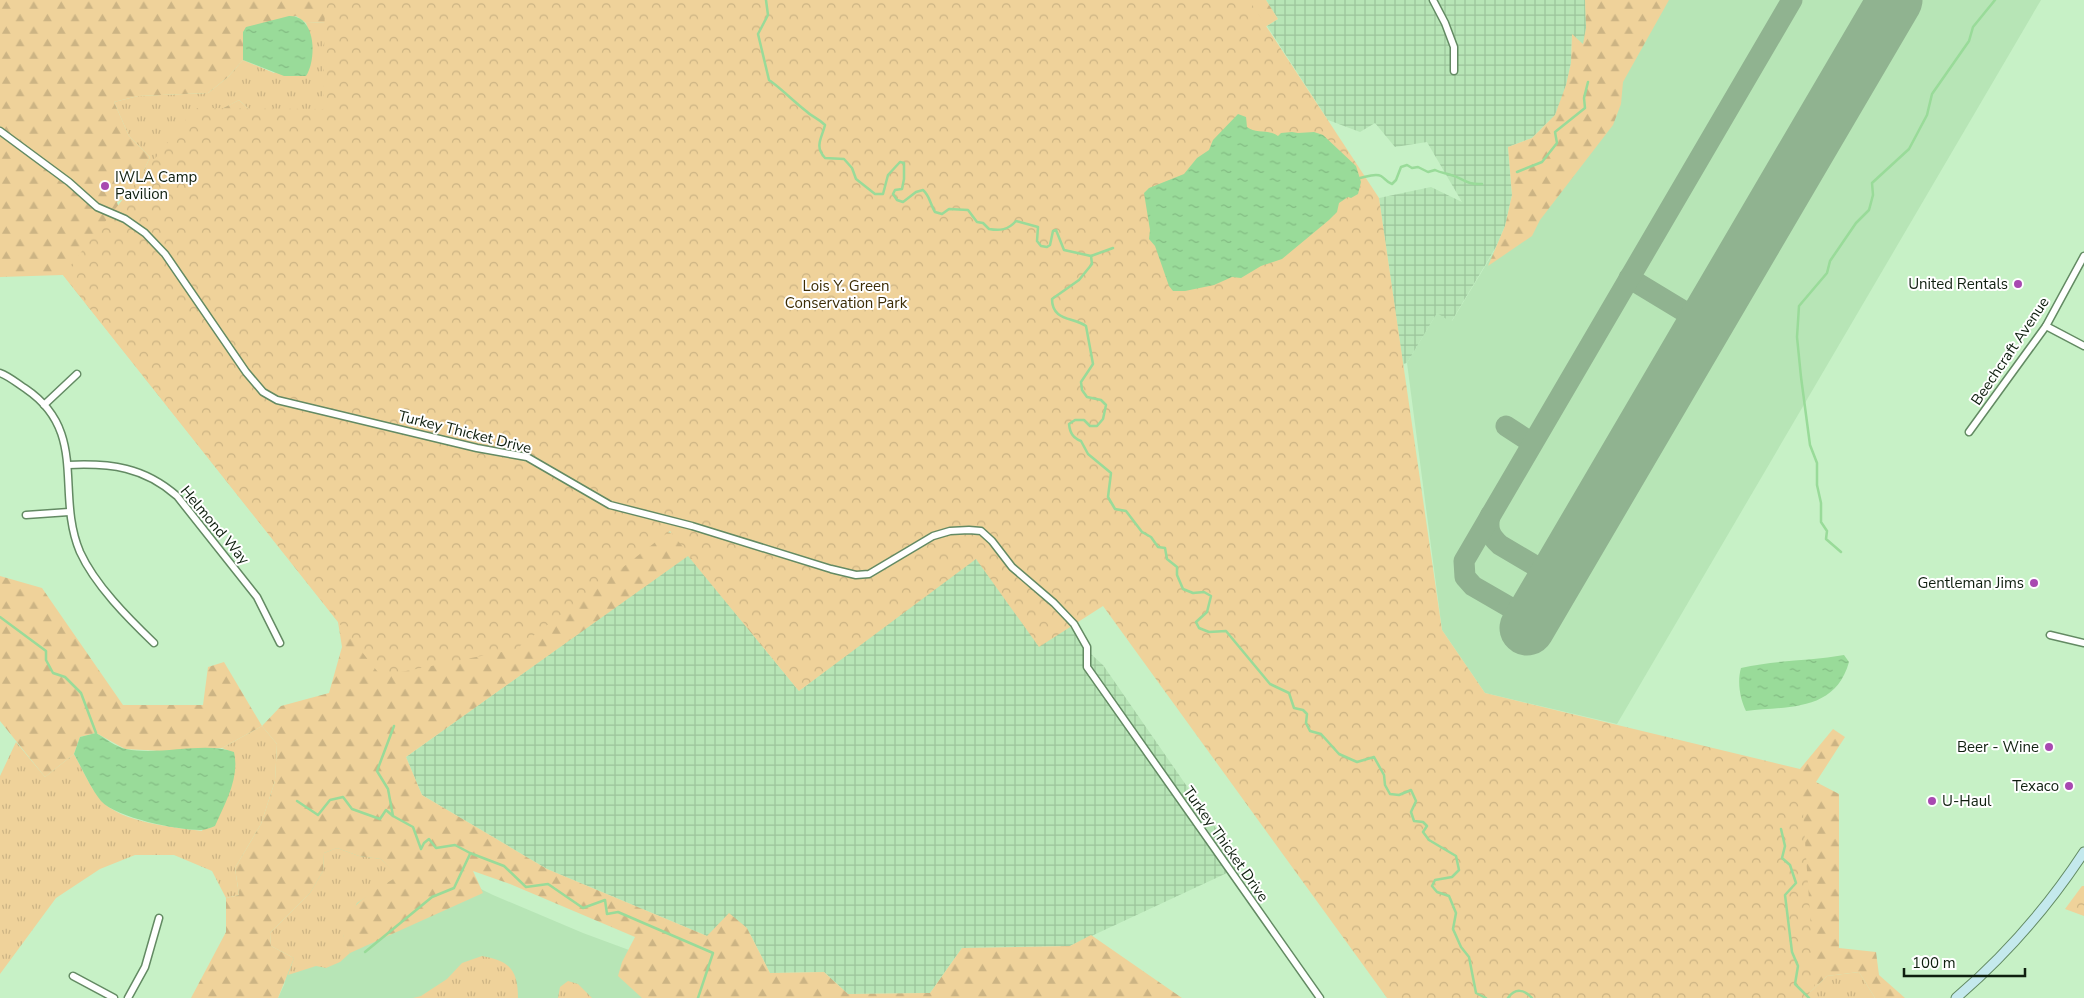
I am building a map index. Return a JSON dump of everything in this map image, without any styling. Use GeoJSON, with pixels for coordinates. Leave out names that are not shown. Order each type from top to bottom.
{"type":"FeatureCollection","features":[{"type":"Feature","properties":{"kind":"main road"},"geometry":{"type":"LineString","coordinates":[[1956,998],[1998,959],[2032,923],[2056,893],[2084,852]]}},
{"type":"Feature","properties":{"kind":"street"},"geometry":{"type":"LineString","coordinates":[[1433,0],[1445,23],[1454,47],[1454,71]]}},
{"type":"Feature","properties":{"kind":"street","name":"Turkey Thicket Drive"},"geometry":{"type":"LineString","coordinates":[[0,131],[69,182],[98,207],[125,219],[145,233],[165,254],[246,372],[263,392],[277,400],[477,448],[527,457],[610,505],[692,526],[856,575],[870,574],[933,536],[950,531],[981,531],[992,540],[1012,568],[1054,603],[1074,624],[1087,647],[1087,667],[1320,998]]}},
{"type":"Feature","properties":{"kind":"street","name":"Beechcraft Avenue"},"geometry":{"type":"LineString","coordinates":[[1969,432],[2046,326],[2084,256]]}},
{"type":"Feature","properties":{"kind":"street"},"geometry":{"type":"LineString","coordinates":[[2046,326],[2084,346]]}},
{"type":"Feature","properties":{"kind":"street"},"geometry":{"type":"LineString","coordinates":[[0,373],[37,397],[61,430],[66,447],[72,528],[81,552],[97,580],[154,643]]}},
{"type":"Feature","properties":{"kind":"street"},"geometry":{"type":"LineString","coordinates":[[44,405],[77,374]]}},
{"type":"Feature","properties":{"kind":"street","name":"Helmond Way"},"geometry":{"type":"LineString","coordinates":[[68,465],[117,466],[135,470],[167,487],[178,496],[258,597],[280,643]]}},
{"type":"Feature","properties":{"kind":"street"},"geometry":{"type":"LineString","coordinates":[[26,515],[70,512]]}},
{"type":"Feature","properties":{"kind":"street"},"geometry":{"type":"LineString","coordinates":[[2050,635],[2084,643]]}},
{"type":"Feature","properties":{"kind":"street"},"geometry":{"type":"LineString","coordinates":[[128,998],[145,967],[159,918]]}},
{"type":"Feature","properties":{"kind":"street"},"geometry":{"type":"LineString","coordinates":[[73,976],[114,998]]}},
{"type":"Feature","properties":{"kind":"shaded area"},"geometry":{"type":"Polygon","coordinates":[[[1266,0],[1585,0],[1586,28],[1583,45],[1572,35],[1571,63],[1566,85],[1555,115],[1532,138],[1508,147],[1512,195],[1505,226],[1496,247],[1451,322],[1437,313],[1407,363],[1403,364],[1379,198],[1431,187],[1462,202],[1427,142],[1395,147],[1375,123],[1360,132],[1328,120],[1267,26],[1278,19],[1266,0]]]}},
{"type":"Feature","properties":{"kind":"shaded area"},"geometry":{"type":"Polygon","coordinates":[[[1585,0],[2041,0],[1617,724],[1485,693],[1442,630],[1407,363],[1437,313],[1452,321],[1507,230],[1586,28],[1585,0]]]}},
{"type":"Feature","properties":{"kind":"shaded area"},"geometry":{"type":"Polygon","coordinates":[[[988,547],[1051,606],[1077,635],[1082,646],[1103,665],[1242,866],[1070,946],[962,948],[930,993],[848,994],[824,972],[770,973],[747,928],[707,936],[547,869],[422,795],[406,757],[688,555],[799,691],[988,547]]]}},
{"type":"Feature","properties":{"kind":"shaded area"},"geometry":{"type":"Polygon","coordinates":[[[328,814],[493,895],[583,933],[759,998],[278,998],[284,985],[328,814]]]}},
{"type":"Feature","properties":{"kind":"green space"},"geometry":{"type":"Polygon","coordinates":[[[0,0],[808,0],[658,532],[708,534],[799,691],[688,556],[406,757],[422,795],[547,869],[707,936],[729,913],[747,928],[770,973],[824,972],[848,994],[930,993],[962,948],[1070,946],[1091,935],[1182,998],[642,998],[618,976],[622,962],[635,937],[510,884],[473,871],[483,893],[350,953],[343,934],[349,914],[363,899],[398,876],[381,859],[359,856],[337,848],[324,853],[323,871],[310,893],[270,933],[271,946],[294,958],[278,998],[191,998],[226,932],[226,898],[239,895],[235,868],[261,824],[275,781],[277,744],[262,726],[281,706],[329,693],[342,647],[338,622],[63,275],[0,277],[0,0]],[[296,16],[243,32],[243,60],[228,77],[208,93],[138,96],[114,102],[129,136],[150,157],[133,194],[117,202],[123,222],[204,118],[239,100],[279,137],[346,117],[328,22],[306,23],[296,16]]]}},
{"type":"Feature","properties":{"kind":"green space","name":"Lois Y. Green Conservation Park"},"geometry":{"type":"Polygon","coordinates":[[[325,0],[1249,0],[1379,198],[1442,630],[1485,693],[1800,769],[1815,986],[1803,998],[1387,998],[1103,606],[1039,647],[976,559],[799,691],[670,531],[516,649],[381,676],[63,275],[195,108],[323,109],[325,0]]]}},
{"type":"Feature","properties":{"kind":"green space"},"geometry":{"type":"Polygon","coordinates":[[[1231,0],[1266,0],[1278,19],[1260,30],[1231,0]]]}},
{"type":"Feature","properties":{"kind":"green space"},"geometry":{"type":"Polygon","coordinates":[[[1585,0],[1669,0],[1623,82],[1621,104],[1613,125],[1540,220],[1532,236],[1488,266],[1505,226],[1512,195],[1508,147],[1532,138],[1555,115],[1566,85],[1571,63],[1572,34],[1583,44],[1586,28],[1585,0]]]}},
{"type":"Feature","properties":{"kind":"green space"},"geometry":{"type":"Polygon","coordinates":[[[328,22],[348,96],[279,137],[239,100],[204,119],[133,194],[150,157],[129,136],[114,102],[138,96],[208,93],[228,77],[243,60],[274,73],[311,38],[306,23],[328,22]]]}},
{"type":"Feature","properties":{"kind":"green space"},"geometry":{"type":"Polygon","coordinates":[[[0,576],[42,588],[123,705],[203,705],[208,667],[224,662],[262,726],[222,748],[162,751],[125,749],[96,733],[80,737],[74,754],[45,777],[0,721],[0,576]]]}},
{"type":"Feature","properties":{"kind":"green space"},"geometry":{"type":"Polygon","coordinates":[[[262,726],[277,744],[275,781],[261,824],[235,868],[239,895],[226,898],[212,871],[174,855],[135,855],[100,869],[56,898],[0,974],[0,776],[16,742],[45,777],[74,754],[90,785],[102,801],[122,814],[163,826],[202,831],[234,753],[222,748],[262,726]]]}},
{"type":"Feature","properties":{"kind":"green space"},"geometry":{"type":"Polygon","coordinates":[[[1833,729],[1845,737],[1816,782],[1839,794],[1839,948],[1876,952],[1879,975],[1905,998],[1875,998],[1859,972],[1827,976],[1804,998],[1726,998],[1767,771],[1800,769],[1833,729]]]}},
{"type":"Feature","properties":{"kind":"green space"},"geometry":{"type":"Polygon","coordinates":[[[337,848],[359,856],[381,859],[399,876],[357,903],[343,935],[350,953],[340,962],[326,968],[316,966],[288,975],[294,958],[271,946],[270,933],[310,893],[323,871],[324,853],[337,848]]]}},
{"type":"Feature","properties":{"kind":"green space"},"geometry":{"type":"Polygon","coordinates":[[[2082,886],[2084,886],[2084,916],[2065,909],[2082,886]]]}},
{"type":"Feature","properties":{"kind":"green space"},"geometry":{"type":"Polygon","coordinates":[[[482,956],[506,964],[510,968],[516,980],[518,998],[413,998],[421,996],[447,979],[462,963],[482,956]]]}},
{"type":"Feature","properties":{"kind":"green space"},"geometry":{"type":"Polygon","coordinates":[[[1859,972],[1875,998],[1804,998],[1827,976],[1859,972]]]}},
{"type":"Feature","properties":{"kind":"green space"},"geometry":{"type":"Polygon","coordinates":[[[568,981],[578,984],[592,998],[558,998],[560,987],[568,981]]]}},
{"type":"Feature","properties":{"kind":"water"},"geometry":{"type":"Polygon","coordinates":[[[289,16],[298,18],[305,23],[312,39],[312,59],[306,76],[284,76],[243,60],[243,32],[246,27],[289,16]]]}},
{"type":"Feature","properties":{"kind":"water"},"geometry":{"type":"Polygon","coordinates":[[[1238,114],[1246,117],[1247,127],[1278,136],[1281,133],[1292,132],[1314,132],[1323,135],[1356,166],[1361,182],[1358,194],[1351,198],[1348,197],[1339,203],[1337,212],[1329,220],[1282,259],[1261,266],[1241,278],[1232,277],[1214,285],[1185,291],[1173,291],[1169,286],[1155,246],[1149,239],[1150,230],[1144,193],[1149,188],[1184,174],[1197,158],[1209,150],[1213,140],[1238,114]]]}},
{"type":"Feature","properties":{"kind":"water"},"geometry":{"type":"Polygon","coordinates":[[[1844,655],[1849,662],[1842,678],[1833,690],[1821,698],[1793,706],[1746,711],[1740,690],[1741,668],[1767,663],[1844,655]]]}},
{"type":"Feature","properties":{"kind":"water"},"geometry":{"type":"Polygon","coordinates":[[[96,733],[122,748],[139,751],[209,748],[234,752],[235,771],[233,781],[215,826],[200,830],[177,828],[148,822],[120,813],[101,801],[74,754],[80,737],[96,733]]]}},
{"type":"Feature","properties":{"kind":"waterway"},"geometry":{"type":"LineString","coordinates":[[766,0],[768,15],[758,34],[769,80],[825,125],[819,146],[825,158],[844,159],[852,168],[856,179],[875,194],[883,194],[888,175],[900,162],[904,163],[902,189],[895,190],[893,194],[897,200],[903,202],[916,192],[923,190],[935,212],[942,214],[949,209],[968,210],[977,222],[983,223],[993,230],[1007,228],[1016,221],[1038,227],[1037,241],[1041,246],[1047,247],[1050,245],[1053,231],[1056,230],[1064,250],[1091,256],[1092,264],[1079,280],[1052,299],[1055,311],[1059,315],[1086,326],[1093,364],[1081,382],[1082,390],[1087,397],[1101,400],[1106,405],[1103,419],[1097,426],[1090,426],[1084,420],[1075,420],[1069,424],[1071,433],[1081,441],[1088,454],[1111,473],[1108,497],[1115,509],[1126,511],[1142,532],[1151,537],[1158,547],[1165,548],[1167,559],[1177,567],[1177,575],[1183,589],[1193,593],[1204,592],[1211,596],[1207,612],[1196,622],[1199,628],[1209,632],[1226,631],[1270,684],[1289,693],[1294,708],[1303,710],[1307,714],[1306,723],[1310,731],[1321,734],[1339,754],[1357,762],[1374,757],[1384,775],[1385,785],[1390,794],[1399,795],[1411,790],[1416,801],[1411,812],[1414,821],[1423,822],[1427,826],[1423,832],[1429,840],[1456,856],[1459,870],[1452,877],[1435,880],[1432,886],[1437,892],[1449,896],[1456,913],[1453,929],[1461,947],[1469,957],[1476,993],[1486,998]]}},
{"type":"Feature","properties":{"kind":"waterway"},"geometry":{"type":"LineString","coordinates":[[1841,552],[1826,539],[1827,531],[1821,522],[1817,463],[1810,445],[1801,377],[1797,337],[1799,306],[1827,273],[1830,261],[1856,223],[1869,210],[1873,195],[1872,183],[1909,149],[1927,115],[1932,94],[1969,41],[1973,27],[1995,0]]}},
{"type":"Feature","properties":{"kind":"waterway"},"geometry":{"type":"LineString","coordinates":[[1517,172],[1542,162],[1557,143],[1555,132],[1585,108],[1584,98],[1588,82]]}},
{"type":"Feature","properties":{"kind":"waterway"},"geometry":{"type":"LineString","coordinates":[[1360,178],[1379,175],[1392,184],[1396,180],[1401,167],[1407,165],[1412,168],[1418,167],[1428,172],[1435,170],[1468,182],[1482,184]]}},
{"type":"Feature","properties":{"kind":"waterway"},"geometry":{"type":"LineString","coordinates":[[1091,256],[1113,248]]}},
{"type":"Feature","properties":{"kind":"waterway"},"geometry":{"type":"LineString","coordinates":[[0,617],[46,651],[46,660],[53,673],[65,677],[81,693],[96,733]]}},
{"type":"Feature","properties":{"kind":"waterway"},"geometry":{"type":"LineString","coordinates":[[394,726],[377,771],[388,789],[393,816],[413,827],[421,849],[429,839],[436,848],[455,845],[504,866],[526,887],[548,884],[583,908],[605,900],[607,914],[618,912],[713,953],[698,998]]}},
{"type":"Feature","properties":{"kind":"waterway"},"geometry":{"type":"LineString","coordinates":[[297,801],[318,815],[330,800],[343,797],[352,809],[380,819],[386,810],[393,816]]}},
{"type":"Feature","properties":{"kind":"waterway"},"geometry":{"type":"LineString","coordinates":[[1781,829],[1785,846],[1782,858],[1790,865],[1796,883],[1785,895],[1792,952],[1798,966],[1795,984],[1809,998]]}},
{"type":"Feature","properties":{"kind":"waterway"},"geometry":{"type":"LineString","coordinates":[[365,952],[432,897],[454,888],[470,854]]}},
{"type":"Feature","properties":{"kind":"waterway"},"geometry":{"type":"LineString","coordinates":[[1508,998],[1517,991],[1523,991],[1532,998]]}},
{"type":"Feature","properties":{"kind":"taxiway"},"geometry":{"type":"LineString","coordinates":[[1532,620],[1473,586],[1465,577],[1464,561],[1792,0]]}},
{"type":"Feature","properties":{"kind":"taxiway"},"geometry":{"type":"LineString","coordinates":[[1629,278],[1705,324]]}},
{"type":"Feature","properties":{"kind":"taxiway"},"geometry":{"type":"LineString","coordinates":[[1506,426],[1532,443]]}},
{"type":"Feature","properties":{"kind":"taxiway"},"geometry":{"type":"LineString","coordinates":[[1490,516],[1490,532],[1500,545],[1556,578]]}},
{"type":"Feature","properties":{"kind":"runway"},"geometry":{"type":"LineString","coordinates":[[1527,628],[1895,0]]}},
{"type":"Feature","properties":{"kind":"place","name":"IWLA Camp Pavilion"},"geometry":{"type":"Point","coordinates":[105,186]}},
{"type":"Feature","properties":{"kind":"place","name":"United Rentals"},"geometry":{"type":"Point","coordinates":[2018,284]}},
{"type":"Feature","properties":{"kind":"place","name":"Gentleman Jims"},"geometry":{"type":"Point","coordinates":[2034,583]}},
{"type":"Feature","properties":{"kind":"place","name":"Beer - Wine"},"geometry":{"type":"Point","coordinates":[2049,747]}},
{"type":"Feature","properties":{"kind":"place","name":"Texaco"},"geometry":{"type":"Point","coordinates":[2069,786]}},
{"type":"Feature","properties":{"kind":"place","name":"U-Haul"},"geometry":{"type":"Point","coordinates":[1932,801]}}]}
